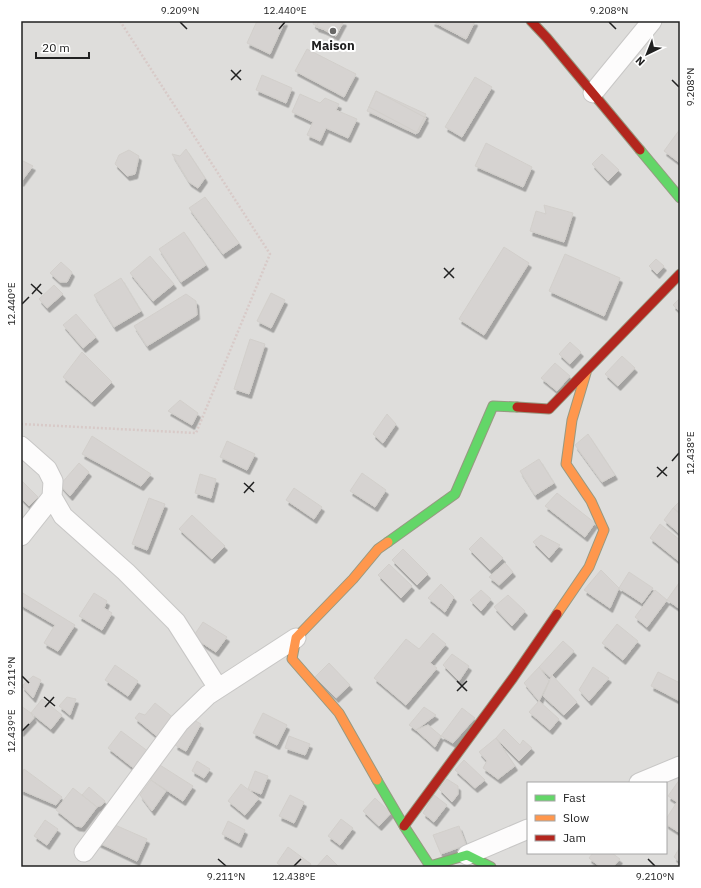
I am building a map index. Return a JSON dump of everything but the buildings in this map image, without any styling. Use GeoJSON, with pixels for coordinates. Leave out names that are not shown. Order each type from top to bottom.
{"type":"FeatureCollection","features":[{"type":"Feature","properties":{"kind":"street"},"geometry":{"type":"LineString","coordinates":[[531,21],[547,38],[680,198]]}},
{"type":"Feature","properties":{"kind":"street"},"geometry":{"type":"LineString","coordinates":[[593,93],[646,23]]}},
{"type":"Feature","properties":{"kind":"street"},"geometry":{"type":"LineString","coordinates":[[84,852],[179,723],[208,694],[296,638],[353,579],[378,549],[455,494],[493,406],[548,409],[680,274]]}},
{"type":"Feature","properties":{"kind":"street"},"geometry":{"type":"LineString","coordinates":[[404,826],[513,678],[589,567],[604,530],[591,501],[566,464],[572,420],[587,370]]}},
{"type":"Feature","properties":{"kind":"street"},"geometry":{"type":"LineString","coordinates":[[21,446],[47,469],[53,481],[52,497],[63,516],[126,572],[176,622],[218,688]]}},
{"type":"Feature","properties":{"kind":"street"},"geometry":{"type":"LineString","coordinates":[[21,536],[52,497]]}},
{"type":"Feature","properties":{"kind":"street"},"geometry":{"type":"LineString","coordinates":[[296,638],[292,659],[339,714],[428,866],[467,855],[527,830]]}},
{"type":"Feature","properties":{"kind":"street"},"geometry":{"type":"LineString","coordinates":[[641,782],[680,766]]}},
{"type":"Feature","properties":{"kind":"street"},"geometry":{"type":"LineString","coordinates":[[467,855],[491,867]]}},
{"type":"Feature","properties":{"kind":"path"},"geometry":{"type":"LineString","coordinates":[[21,424],[196,433],[270,254],[120,21]]}},
{"type":"Feature","properties":{"kind":"shaded area"},"geometry":{"type":"Polygon","coordinates":[[[21,21],[680,21],[680,867],[21,867],[21,21]]]}},
{"type":"Feature","properties":{"kind":"traffic: fast"},"geometry":{"type":"LineString","coordinates":[[640,150],[680,198]]}},
{"type":"Feature","properties":{"kind":"traffic: fast"},"geometry":{"type":"LineString","coordinates":[[388,542],[455,494],[493,406],[517,407]]}},
{"type":"Feature","properties":{"kind":"traffic: fast"},"geometry":{"type":"LineString","coordinates":[[377,780],[430,866],[467,855],[491,867]]}},
{"type":"Feature","properties":{"kind":"traffic: slow"},"geometry":{"type":"LineString","coordinates":[[557,614],[589,567],[604,530],[591,501],[566,464],[572,420],[586,373]]}},
{"type":"Feature","properties":{"kind":"traffic: slow"},"geometry":{"type":"LineString","coordinates":[[377,780],[339,713],[292,659],[296,638],[353,579],[378,549],[388,542]]}},
{"type":"Feature","properties":{"kind":"traffic: jam"},"geometry":{"type":"LineString","coordinates":[[531,21],[547,38],[640,150]]}},
{"type":"Feature","properties":{"kind":"traffic: jam"},"geometry":{"type":"LineString","coordinates":[[517,407],[549,409],[680,274]]}},
{"type":"Feature","properties":{"kind":"traffic: jam"},"geometry":{"type":"LineString","coordinates":[[404,826],[513,678],[557,614]]}},
{"type":"Feature","properties":{"kind":"place","name":"Maison"},"geometry":{"type":"Point","coordinates":[333,31]}}]}
